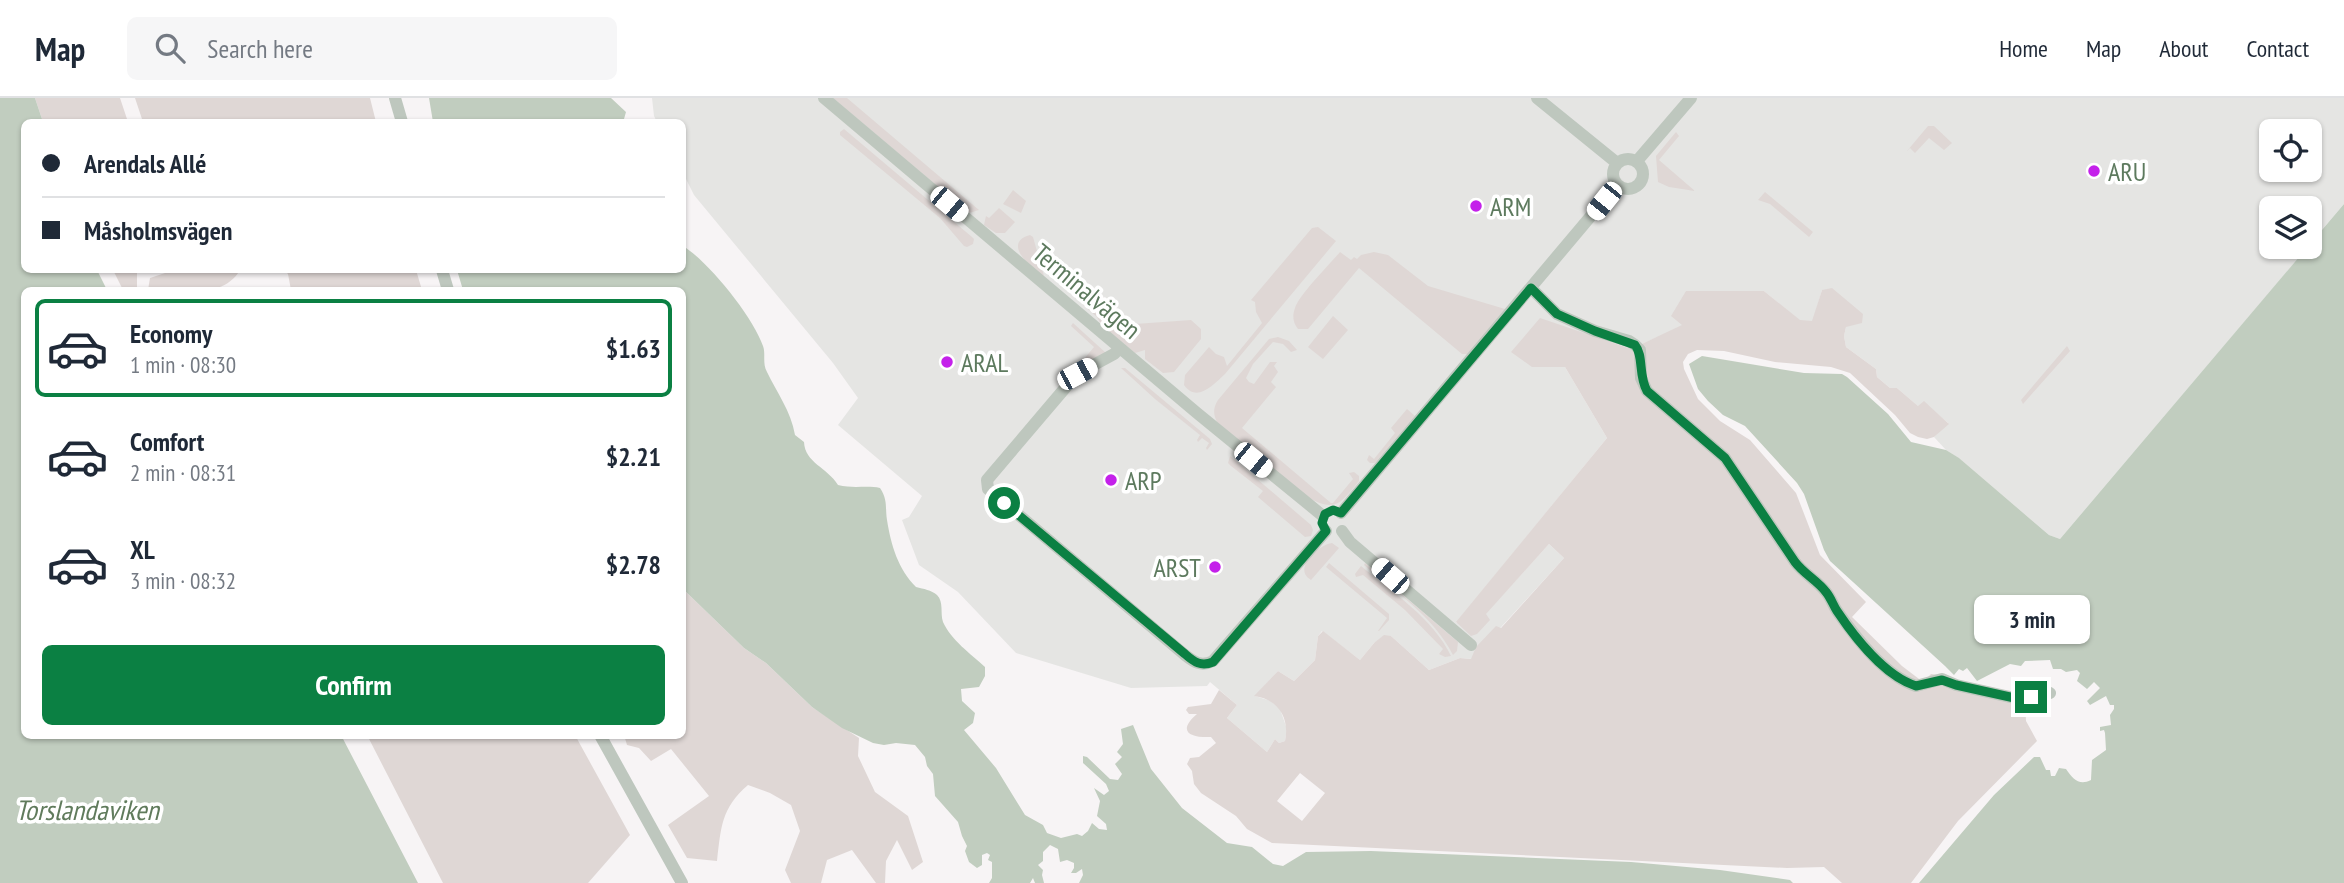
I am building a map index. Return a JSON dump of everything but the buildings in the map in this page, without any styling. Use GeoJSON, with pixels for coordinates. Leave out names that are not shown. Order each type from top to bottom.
{"type":"FeatureCollection","features":[{"type":"Feature","properties":{"kind":"street"},"geometry":{"type":"LineString","coordinates":[[395,98],[401,119]]}},
{"type":"Feature","properties":{"kind":"street","name":"Terminalvägen"},"geometry":{"type":"LineString","coordinates":[[824,98],[1323,516]]}},
{"type":"Feature","properties":{"kind":"street"},"geometry":{"type":"LineString","coordinates":[[1537,98],[1617,163]]}},
{"type":"Feature","properties":{"kind":"street"},"geometry":{"type":"LineString","coordinates":[[1637,162],[1691,98]]}},
{"type":"Feature","properties":{"kind":"street"},"geometry":{"type":"LineString","coordinates":[[1627,158],[1637,162],[1643,170],[1640,184],[1627,189],[1617,185],[1612,174],[1617,163],[1627,158]]}},
{"type":"Feature","properties":{"kind":"street"},"geometry":{"type":"LineString","coordinates":[[1341,513],[1617,185]]}},
{"type":"Feature","properties":{"kind":"street"},"geometry":{"type":"LineString","coordinates":[[1531,288],[1557,314],[1635,345],[1640,350],[1641,378],[1647,391],[1725,458],[1802,572],[1826,592],[1853,631],[1892,673],[1916,686],[1942,680],[2019,699],[2045,690],[2050,693]]}},
{"type":"Feature","properties":{"kind":"street"},"geometry":{"type":"LineString","coordinates":[[1120,348],[1077,374],[987,480],[988,489],[1199,664],[1213,662],[1326,531]]}},
{"type":"Feature","properties":{"kind":"street"},"geometry":{"type":"LineString","coordinates":[[1332,510],[1341,513],[1346,522],[1342,531],[1333,534],[1326,531],[1322,524],[1323,516],[1332,510]]}},
{"type":"Feature","properties":{"kind":"street"},"geometry":{"type":"LineString","coordinates":[[1342,531],[1349,540],[1471,645]]}},
{"type":"Feature","properties":{"kind":"street"},"geometry":{"type":"LineString","coordinates":[[602,739],[682,883]]}},
{"type":"Feature","properties":{"kind":"shaded area"},"geometry":{"type":"Polygon","coordinates":[[[35,98],[120,98],[127,119],[42,119],[35,98]]]}},
{"type":"Feature","properties":{"kind":"shaded area"},"geometry":{"type":"Polygon","coordinates":[[[135,98],[370,98],[375,119],[142,119],[135,98]]]}},
{"type":"Feature","properties":{"kind":"shaded area"},"geometry":{"type":"Polygon","coordinates":[[[652,98],[2344,98],[2344,204],[2322,230],[2322,196],[2259,196],[2259,259],[2298,259],[2060,539],[2049,535],[1946,450],[1934,437],[1948,423],[1924,402],[1919,407],[1897,388],[1890,388],[1877,377],[1876,369],[1846,347],[1846,327],[1822,290],[1813,321],[1800,321],[1764,291],[1630,349],[1532,367],[1565,367],[1607,438],[1456,623],[1485,614],[1549,544],[1564,558],[1472,659],[1460,658],[1429,670],[1391,636],[1374,643],[1360,660],[1322,631],[1318,636],[1315,660],[1294,681],[1278,671],[1255,696],[1271,701],[1280,709],[1287,729],[1285,741],[1279,743],[1275,739],[1267,752],[1227,718],[1237,705],[1210,682],[1207,686],[1131,688],[1016,653],[958,592],[919,565],[902,520],[909,517],[922,496],[838,425],[858,398],[833,363],[694,195],[686,179],[686,119],[656,119],[652,98]]]}},
{"type":"Feature","properties":{"kind":"shaded area"},"geometry":{"type":"Polygon","coordinates":[[[833,98],[847,98],[979,210],[969,213],[833,98]]]}},
{"type":"Feature","properties":{"kind":"shaded area"},"geometry":{"type":"Polygon","coordinates":[[[1928,126],[1934,126],[1952,143],[1944,150],[1929,138],[1915,153],[1910,148],[1907,151],[1928,126]]]}},
{"type":"Feature","properties":{"kind":"shaded area"},"geometry":{"type":"Polygon","coordinates":[[[844,129],[972,237],[973,244],[964,246],[940,218],[840,135],[844,129]]]}},
{"type":"Feature","properties":{"kind":"shaded area"},"geometry":{"type":"Polygon","coordinates":[[[1676,132],[1679,136],[1659,160],[1695,191],[1669,187],[1658,182],[1656,156],[1676,132]]]}},
{"type":"Feature","properties":{"kind":"shaded area"},"geometry":{"type":"Polygon","coordinates":[[[1013,190],[1026,201],[1021,213],[1003,204],[1013,190]]]}},
{"type":"Feature","properties":{"kind":"shaded area"},"geometry":{"type":"Polygon","coordinates":[[[1765,192],[1813,232],[1809,237],[1770,204],[1758,200],[1765,192]]]}},
{"type":"Feature","properties":{"kind":"shaded area"},"geometry":{"type":"Polygon","coordinates":[[[999,208],[1015,222],[1005,233],[996,233],[984,225],[986,216],[989,218],[999,208]]]}},
{"type":"Feature","properties":{"kind":"shaded area"},"geometry":{"type":"Polygon","coordinates":[[[1318,227],[1336,241],[1225,374],[1205,390],[1189,390],[1184,385],[1185,375],[1209,347],[1224,357],[1227,366],[1262,323],[1256,312],[1255,302],[1251,300],[1312,228],[1318,227]]]}},
{"type":"Feature","properties":{"kind":"shaded area"},"geometry":{"type":"Polygon","coordinates":[[[1030,235],[1033,237],[1044,276],[1027,262],[1019,250],[1018,244],[1030,235]]]}},
{"type":"Feature","properties":{"kind":"shaded area"},"geometry":{"type":"Polygon","coordinates":[[[1340,252],[1351,260],[1374,252],[1388,255],[1428,286],[1505,309],[1467,354],[1462,354],[1359,268],[1308,329],[1298,329],[1293,317],[1298,302],[1340,252]]]}},
{"type":"Feature","properties":{"kind":"shaded area"},"geometry":{"type":"Polygon","coordinates":[[[114,273],[137,273],[137,287],[122,287],[114,273]]]}},
{"type":"Feature","properties":{"kind":"shaded area"},"geometry":{"type":"Polygon","coordinates":[[[165,273],[238,273],[220,287],[148,287],[150,278],[165,273]]]}},
{"type":"Feature","properties":{"kind":"shaded area"},"geometry":{"type":"Polygon","coordinates":[[[417,273],[421,287],[290,287],[288,274],[417,273]]]}},
{"type":"Feature","properties":{"kind":"shaded area"},"geometry":{"type":"Polygon","coordinates":[[[1089,284],[1135,324],[1191,320],[1201,329],[1201,339],[1174,372],[1163,373],[1145,359],[1145,350],[1135,353],[1102,326],[1097,317],[1081,303],[1078,296],[1089,284]]]}},
{"type":"Feature","properties":{"kind":"shaded area"},"geometry":{"type":"Polygon","coordinates":[[[1832,288],[1863,314],[1862,323],[1846,327],[1846,347],[1876,369],[1877,377],[1890,388],[1897,388],[1918,406],[1924,401],[1949,424],[1934,437],[1927,439],[1910,433],[1895,415],[1850,373],[1831,367],[1775,362],[1724,351],[1697,350],[1688,354],[1683,362],[1684,369],[1698,399],[1720,421],[1750,440],[1796,493],[1820,555],[1866,602],[1852,617],[1902,666],[1923,682],[1931,674],[1939,675],[2025,701],[2026,721],[2037,741],[1958,821],[1911,883],[1842,883],[1824,867],[1787,868],[1272,843],[1247,829],[1236,816],[1201,793],[1194,784],[1192,771],[1187,764],[1190,758],[1199,757],[1216,743],[1211,737],[1189,733],[1188,725],[1197,714],[1189,714],[1186,710],[1188,707],[1211,704],[1219,690],[1237,705],[1227,718],[1267,752],[1275,739],[1279,743],[1285,741],[1286,725],[1276,705],[1254,696],[1278,671],[1294,681],[1315,660],[1318,636],[1323,631],[1360,660],[1384,635],[1391,636],[1429,670],[1460,658],[1471,659],[1476,647],[1496,626],[1501,628],[1564,558],[1549,544],[1486,614],[1490,620],[1477,634],[1471,636],[1456,622],[1607,438],[1565,367],[1532,367],[1511,352],[1540,318],[1631,349],[1682,325],[1671,316],[1686,291],[1764,291],[1800,320],[1812,321],[1822,290],[1832,288]],[[1300,773],[1277,801],[1302,821],[1325,793],[1300,773]]]}},
{"type":"Feature","properties":{"kind":"shaded area"},"geometry":{"type":"Polygon","coordinates":[[[1333,316],[1348,330],[1323,359],[1308,347],[1333,316]]]}},
{"type":"Feature","properties":{"kind":"shaded area"},"geometry":{"type":"Polygon","coordinates":[[[1073,323],[1106,353],[1074,371],[1094,347],[1071,326],[1073,323]]]}},
{"type":"Feature","properties":{"kind":"shaded area"},"geometry":{"type":"Polygon","coordinates":[[[1278,337],[1289,341],[1297,350],[1291,352],[1283,344],[1273,342],[1253,364],[1246,378],[1254,384],[1270,362],[1277,362],[1274,366],[1278,372],[1271,382],[1276,387],[1242,428],[1331,503],[1353,479],[1349,473],[1354,472],[1359,476],[1359,481],[1338,503],[1326,505],[1309,498],[1217,422],[1214,414],[1218,400],[1269,339],[1278,337]]]}},
{"type":"Feature","properties":{"kind":"shaded area"},"geometry":{"type":"Polygon","coordinates":[[[2067,346],[2070,351],[2023,404],[2021,400],[2067,346]]]}},
{"type":"Feature","properties":{"kind":"shaded area"},"geometry":{"type":"Polygon","coordinates":[[[1121,368],[1125,368],[1210,439],[1212,444],[1207,450],[1209,443],[1202,438],[1198,442],[1200,435],[1121,368]]]}},
{"type":"Feature","properties":{"kind":"shaded area"},"geometry":{"type":"Polygon","coordinates":[[[1407,409],[1415,416],[1375,463],[1370,463],[1367,460],[1369,455],[1374,459],[1395,433],[1391,428],[1407,409]]]}},
{"type":"Feature","properties":{"kind":"shaded area"},"geometry":{"type":"Polygon","coordinates":[[[1230,456],[1311,525],[1311,536],[1305,537],[1258,497],[1263,491],[1228,463],[1230,456]]]}},
{"type":"Feature","properties":{"kind":"shaded area"},"geometry":{"type":"Polygon","coordinates":[[[1332,543],[1339,548],[1311,580],[1304,570],[1309,558],[1320,548],[1332,543]]]}},
{"type":"Feature","properties":{"kind":"shaded area"},"geometry":{"type":"Polygon","coordinates":[[[1329,563],[1389,614],[1389,620],[1379,631],[1387,618],[1326,567],[1329,563]]]}},
{"type":"Feature","properties":{"kind":"shaded area"},"geometry":{"type":"Polygon","coordinates":[[[1365,563],[1458,642],[1457,651],[1453,655],[1435,628],[1401,595],[1364,565],[1365,563]]]}},
{"type":"Feature","properties":{"kind":"shaded area"},"geometry":{"type":"Polygon","coordinates":[[[1361,566],[1423,618],[1451,656],[1439,654],[1443,649],[1405,610],[1363,575],[1356,577],[1355,574],[1361,566]]]}},
{"type":"Feature","properties":{"kind":"shaded area"},"geometry":{"type":"Polygon","coordinates":[[[686,592],[744,648],[766,663],[812,707],[859,738],[858,756],[875,792],[908,816],[923,862],[912,870],[897,840],[886,861],[885,883],[876,883],[852,850],[827,860],[821,883],[791,883],[785,870],[800,831],[791,805],[748,785],[727,810],[721,829],[717,861],[687,858],[668,825],[709,796],[671,749],[651,761],[639,748],[627,745],[625,739],[686,739],[686,592]]]}},
{"type":"Feature","properties":{"kind":"shaded area"},"geometry":{"type":"Polygon","coordinates":[[[369,739],[577,739],[630,835],[588,883],[443,883],[369,739]]]}},
{"type":"Feature","properties":{"kind":"water","name":"Torslandaviken"},"geometry":{"type":"Polygon","coordinates":[[[0,98],[35,98],[42,119],[21,119],[21,273],[98,273],[106,287],[21,287],[21,739],[343,739],[418,883],[0,883],[0,98]]]}},
{"type":"Feature","properties":{"kind":"water"},"geometry":{"type":"Polygon","coordinates":[[[429,98],[611,98],[626,112],[624,119],[432,119],[429,98]]]}},
{"type":"Feature","properties":{"kind":"water"},"geometry":{"type":"Polygon","coordinates":[[[2344,204],[2344,883],[1919,883],[1994,795],[2034,757],[2040,757],[2046,770],[2050,770],[2051,776],[2055,776],[2059,768],[2066,769],[2080,782],[2091,780],[2092,760],[2106,750],[2105,733],[2104,730],[2100,731],[2100,727],[2111,725],[2110,715],[2114,705],[2110,705],[2106,696],[2090,705],[2087,701],[2100,688],[2094,682],[2087,689],[2077,681],[2080,673],[2077,670],[2066,672],[2053,669],[2050,660],[2025,661],[2021,666],[2010,664],[1977,681],[1967,668],[1963,671],[1959,669],[1954,675],[1830,561],[1804,494],[1797,483],[1745,426],[1723,415],[1708,401],[1698,389],[1689,364],[1702,356],[1804,373],[1842,374],[1888,414],[1911,442],[1946,450],[1959,458],[2049,535],[2060,539],[2297,259],[2322,259],[2322,230],[2344,204]]]}},
{"type":"Feature","properties":{"kind":"water"},"geometry":{"type":"Polygon","coordinates":[[[686,248],[705,264],[740,306],[758,334],[763,346],[766,369],[787,410],[795,435],[804,442],[808,455],[838,485],[880,488],[883,492],[893,547],[904,572],[916,587],[937,595],[943,622],[951,635],[985,667],[985,676],[979,687],[961,689],[962,701],[975,713],[973,723],[964,730],[996,768],[1025,815],[1043,825],[1047,833],[1061,838],[1077,834],[1082,836],[1092,823],[1099,829],[1107,830],[1106,824],[1097,816],[1100,801],[1094,788],[1104,795],[1109,791],[1106,784],[1083,763],[1083,756],[1110,779],[1118,780],[1122,774],[1115,764],[1122,757],[1117,752],[1123,744],[1121,729],[1133,725],[1151,769],[1182,808],[1227,843],[1252,847],[1273,864],[1283,866],[1306,852],[1371,851],[1631,862],[1720,870],[1790,880],[1793,883],[1079,883],[1083,875],[1082,869],[1071,873],[1074,863],[1067,860],[1060,862],[1058,849],[1050,845],[1043,852],[1043,861],[1038,865],[1043,870],[1044,883],[1035,883],[1033,878],[1030,883],[989,883],[992,878],[992,862],[988,860],[990,855],[982,855],[982,865],[977,868],[969,862],[965,851],[967,846],[958,822],[935,796],[933,774],[925,757],[915,745],[873,743],[842,728],[812,707],[766,663],[744,648],[686,592],[686,287],[462,287],[458,273],[686,273],[686,248]]]}},
{"type":"Feature","properties":{"kind":"place","name":"ARU"},"geometry":{"type":"Point","coordinates":[2094,171]}},
{"type":"Feature","properties":{"kind":"place","name":"ARM"},"geometry":{"type":"Point","coordinates":[1476,206]}},
{"type":"Feature","properties":{"kind":"place","name":"ARAL"},"geometry":{"type":"Point","coordinates":[947,362]}},
{"type":"Feature","properties":{"kind":"place","name":"ARP"},"geometry":{"type":"Point","coordinates":[1111,480]}},
{"type":"Feature","properties":{"kind":"place","name":"ARST"},"geometry":{"type":"Point","coordinates":[1215,567]}},
{"type":"Feature","properties":{"kind":"route"},"geometry":{"type":"LineString","coordinates":[[1004,503],[1193,661],[1199,664],[1213,662],[1326,531],[1322,523],[1325,514],[1333,510],[1341,513],[1531,288],[1557,314],[1595,331],[1629,341],[1640,350],[1641,378],[1647,391],[1725,458],[1802,572],[1826,592],[1853,631],[1892,673],[1916,686],[1945,680],[1956,685],[2019,699],[2031,697]]}}]}
